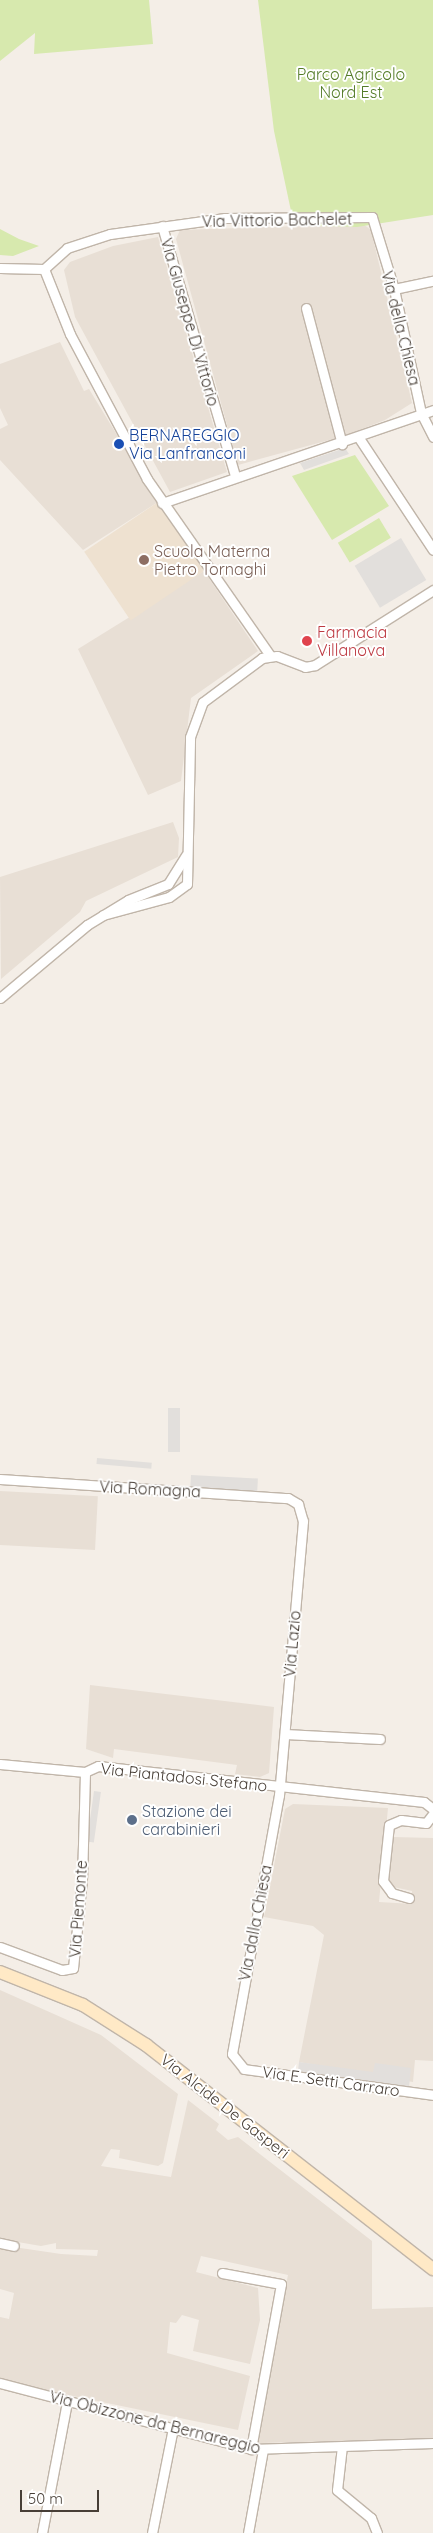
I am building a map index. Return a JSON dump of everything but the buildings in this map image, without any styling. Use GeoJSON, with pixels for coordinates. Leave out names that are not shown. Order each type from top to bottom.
{"type":"FeatureCollection","features":[{"type":"Feature","properties":{"kind":"main road","name":"Via Alcide De Gasperi"},"geometry":{"type":"LineString","coordinates":[[0,1972],[83,2005],[146,2045],[433,2269]]}},
{"type":"Feature","properties":{"kind":"street","name":"Via Vittorio Bachelet"},"geometry":{"type":"LineString","coordinates":[[44,269],[60,253],[83,242],[162,226],[242,217],[372,217]]}},
{"type":"Feature","properties":{"kind":"street","name":"Via della Chiesa"},"geometry":{"type":"LineString","coordinates":[[372,217],[394,289],[421,412],[433,436]]}},
{"type":"Feature","properties":{"kind":"street","name":"Via Giuseppe Di Vittorio"},"geometry":{"type":"LineString","coordinates":[[162,226],[235,475]]}},
{"type":"Feature","properties":{"kind":"street"},"geometry":{"type":"LineString","coordinates":[[0,268],[44,269],[105,404],[162,503],[270,656]]}},
{"type":"Feature","properties":{"kind":"street"},"geometry":{"type":"LineString","coordinates":[[394,289],[433,281]]}},
{"type":"Feature","properties":{"kind":"street"},"geometry":{"type":"LineString","coordinates":[[306,308],[342,444]]}},
{"type":"Feature","properties":{"kind":"street"},"geometry":{"type":"LineString","coordinates":[[162,503],[235,475],[342,444],[421,412],[433,410]]}},
{"type":"Feature","properties":{"kind":"street"},"geometry":{"type":"LineString","coordinates":[[359,438],[433,550]]}},
{"type":"Feature","properties":{"kind":"street"},"geometry":{"type":"LineString","coordinates":[[103,915],[179,892],[190,875],[186,854],[190,737],[196,712],[248,665],[270,656],[312,667],[433,590]]}},
{"type":"Feature","properties":{"kind":"street"},"geometry":{"type":"LineString","coordinates":[[0,998],[103,915],[168,884],[186,854]]}},
{"type":"Feature","properties":{"kind":"street","name":"Via Romagna"},"geometry":{"type":"LineString","coordinates":[[0,1479],[288,1498],[298,1504]]}},
{"type":"Feature","properties":{"kind":"street","name":"Via Lazio"},"geometry":{"type":"LineString","coordinates":[[280,1786],[303,1520],[298,1504]]}},
{"type":"Feature","properties":{"kind":"street"},"geometry":{"type":"LineString","coordinates":[[285,1734],[380,1739]]}},
{"type":"Feature","properties":{"kind":"street","name":"Via Piantadosi Stefano"},"geometry":{"type":"LineString","coordinates":[[0,1764],[85,1772],[98,1766],[424,1802],[433,1809]]}},
{"type":"Feature","properties":{"kind":"street","name":"Via Piemonte"},"geometry":{"type":"LineString","coordinates":[[0,1947],[62,1970],[73,1968],[82,1880],[85,1772]]}},
{"type":"Feature","properties":{"kind":"street","name":"Via dalla Chiesa"},"geometry":{"type":"LineString","coordinates":[[234,2060],[233,2043],[280,1786]]}},
{"type":"Feature","properties":{"kind":"street"},"geometry":{"type":"LineString","coordinates":[[408,1898],[392,1893],[383,1881],[389,1825],[400,1820],[426,1823],[433,1814]]}},
{"type":"Feature","properties":{"kind":"street","name":"Via E. Setti Carraro"},"geometry":{"type":"LineString","coordinates":[[234,2060],[244,2069],[433,2095]]}},
{"type":"Feature","properties":{"kind":"street"},"geometry":{"type":"LineString","coordinates":[[0,2243],[14,2246]]}},
{"type":"Feature","properties":{"kind":"street"},"geometry":{"type":"LineString","coordinates":[[222,2273],[281,2284],[251,2449]]}},
{"type":"Feature","properties":{"kind":"street","name":"Via Obizzone da Bernareggio"},"geometry":{"type":"LineString","coordinates":[[0,2383],[251,2449],[433,2443]]}},
{"type":"Feature","properties":{"kind":"street"},"geometry":{"type":"LineString","coordinates":[[42,2533],[67,2402]]}},
{"type":"Feature","properties":{"kind":"street"},"geometry":{"type":"LineString","coordinates":[[152,2533],[173,2428]]}},
{"type":"Feature","properties":{"kind":"street"},"geometry":{"type":"LineString","coordinates":[[342,2446],[337,2490],[371,2518],[377,2533]]}},
{"type":"Feature","properties":{"kind":"street"},"geometry":{"type":"LineString","coordinates":[[248,2533],[263,2450]]}},
{"type":"Feature","properties":{"kind":"shaded area"},"geometry":{"type":"Polygon","coordinates":[[[363,224],[371,230],[412,403],[385,420],[344,436],[238,465],[176,239],[180,230],[363,224]]]}},
{"type":"Feature","properties":{"kind":"shaded area"},"geometry":{"type":"Polygon","coordinates":[[[158,237],[227,472],[170,492],[75,317],[64,270],[70,262],[113,246],[158,237]]]}},
{"type":"Feature","properties":{"kind":"shaded area"},"geometry":{"type":"Polygon","coordinates":[[[60,342],[84,391],[89,389],[158,502],[83,550],[0,460],[0,429],[8,425],[0,408],[0,364],[60,342]]]}},
{"type":"Feature","properties":{"kind":"shaded area"},"geometry":{"type":"Polygon","coordinates":[[[345,448],[349,454],[304,470],[300,463],[345,448]]]}},
{"type":"Feature","properties":{"kind":"shaded area","name":"Scuola Materna Pietro Tornaghi"},"geometry":{"type":"Polygon","coordinates":[[[158,502],[204,571],[131,621],[84,552],[158,502]]]}},
{"type":"Feature","properties":{"kind":"shaded area"},"geometry":{"type":"Polygon","coordinates":[[[401,538],[426,580],[380,608],[355,566],[401,538]]]}},
{"type":"Feature","properties":{"kind":"shaded area"},"geometry":{"type":"Polygon","coordinates":[[[204,571],[258,651],[191,698],[181,781],[148,795],[78,649],[204,571]]]}},
{"type":"Feature","properties":{"kind":"shaded area"},"geometry":{"type":"Polygon","coordinates":[[[173,822],[179,838],[178,857],[86,901],[80,912],[1,979],[0,877],[173,822]]]}},
{"type":"Feature","properties":{"kind":"shaded area"},"geometry":{"type":"Polygon","coordinates":[[[168,1408],[180,1408],[180,1452],[168,1452],[168,1408]]]}},
{"type":"Feature","properties":{"kind":"shaded area"},"geometry":{"type":"Polygon","coordinates":[[[97,1458],[152,1463],[151,1469],[96,1464],[97,1458]]]}},
{"type":"Feature","properties":{"kind":"shaded area"},"geometry":{"type":"Polygon","coordinates":[[[191,1475],[258,1479],[257,1494],[190,1491],[191,1475]]]}},
{"type":"Feature","properties":{"kind":"shaded area"},"geometry":{"type":"Polygon","coordinates":[[[0,1491],[98,1496],[95,1550],[0,1545],[0,1491]]]}},
{"type":"Feature","properties":{"kind":"shaded area"},"geometry":{"type":"Polygon","coordinates":[[[90,1685],[274,1707],[269,1773],[260,1777],[235,1774],[237,1765],[114,1749],[113,1758],[86,1749],[90,1685]]]}},
{"type":"Feature","properties":{"kind":"shaded area"},"geometry":{"type":"Polygon","coordinates":[[[94,1791],[101,1792],[94,1842],[87,1842],[94,1791]]]}},
{"type":"Feature","properties":{"kind":"shaded area"},"geometry":{"type":"Polygon","coordinates":[[[293,1804],[388,1808],[379,1902],[413,1904],[412,1891],[389,1886],[393,1837],[433,1838],[433,2061],[415,2060],[413,2082],[299,2062],[324,1935],[313,1926],[264,1917],[285,1809],[293,1804]]]}},
{"type":"Feature","properties":{"kind":"shaded area"},"geometry":{"type":"Polygon","coordinates":[[[0,1990],[101,2035],[178,2094],[163,2163],[158,2166],[119,2158],[120,2150],[111,2149],[101,2166],[171,2177],[188,2100],[219,2124],[216,2130],[228,2140],[238,2137],[372,2241],[372,2309],[433,2307],[433,2439],[259,2443],[255,2438],[288,2275],[201,2256],[196,2272],[258,2288],[260,2320],[250,2364],[193,2351],[199,2320],[182,2315],[176,2323],[170,2322],[167,2353],[250,2376],[238,2430],[0,2381],[0,2317],[9,2319],[14,2293],[0,2289],[0,2245],[61,2254],[97,2256],[98,2250],[56,2249],[56,2243],[41,2246],[0,2239],[0,1990]]]}},
{"type":"Feature","properties":{"kind":"shaded area"},"geometry":{"type":"Polygon","coordinates":[[[299,2062],[373,2072],[375,2063],[411,2068],[409,2087],[298,2071],[299,2062]]]}},
{"type":"Feature","properties":{"kind":"green space"},"geometry":{"type":"Polygon","coordinates":[[[0,0],[149,0],[153,44],[34,54],[35,33],[0,61],[0,0]]]}},
{"type":"Feature","properties":{"kind":"green space","name":"Parco Agricolo Nord Est"},"geometry":{"type":"Polygon","coordinates":[[[258,0],[433,0],[433,215],[357,227],[294,225],[274,131],[258,0]]]}},
{"type":"Feature","properties":{"kind":"green space"},"geometry":{"type":"Polygon","coordinates":[[[0,229],[19,239],[39,246],[13,256],[0,255],[0,229]]]}},
{"type":"Feature","properties":{"kind":"green space"},"geometry":{"type":"Polygon","coordinates":[[[355,455],[389,506],[332,540],[292,476],[355,455]]]}},
{"type":"Feature","properties":{"kind":"green space"},"geometry":{"type":"Polygon","coordinates":[[[379,518],[391,538],[350,562],[338,543],[379,518]]]}},
{"type":"Feature","properties":{"kind":"place","name":"BERNAREGGIO Via Lanfranconi"},"geometry":{"type":"Point","coordinates":[119,444]}},
{"type":"Feature","properties":{"kind":"place","name":"Scuola Materna Pietro Tornaghi"},"geometry":{"type":"Point","coordinates":[144,560]}},
{"type":"Feature","properties":{"kind":"place","name":"Farmacia Villanova"},"geometry":{"type":"Point","coordinates":[307,641]}},
{"type":"Feature","properties":{"kind":"place","name":"Stazione dei carabinieri"},"geometry":{"type":"Point","coordinates":[132,1820]}}]}
